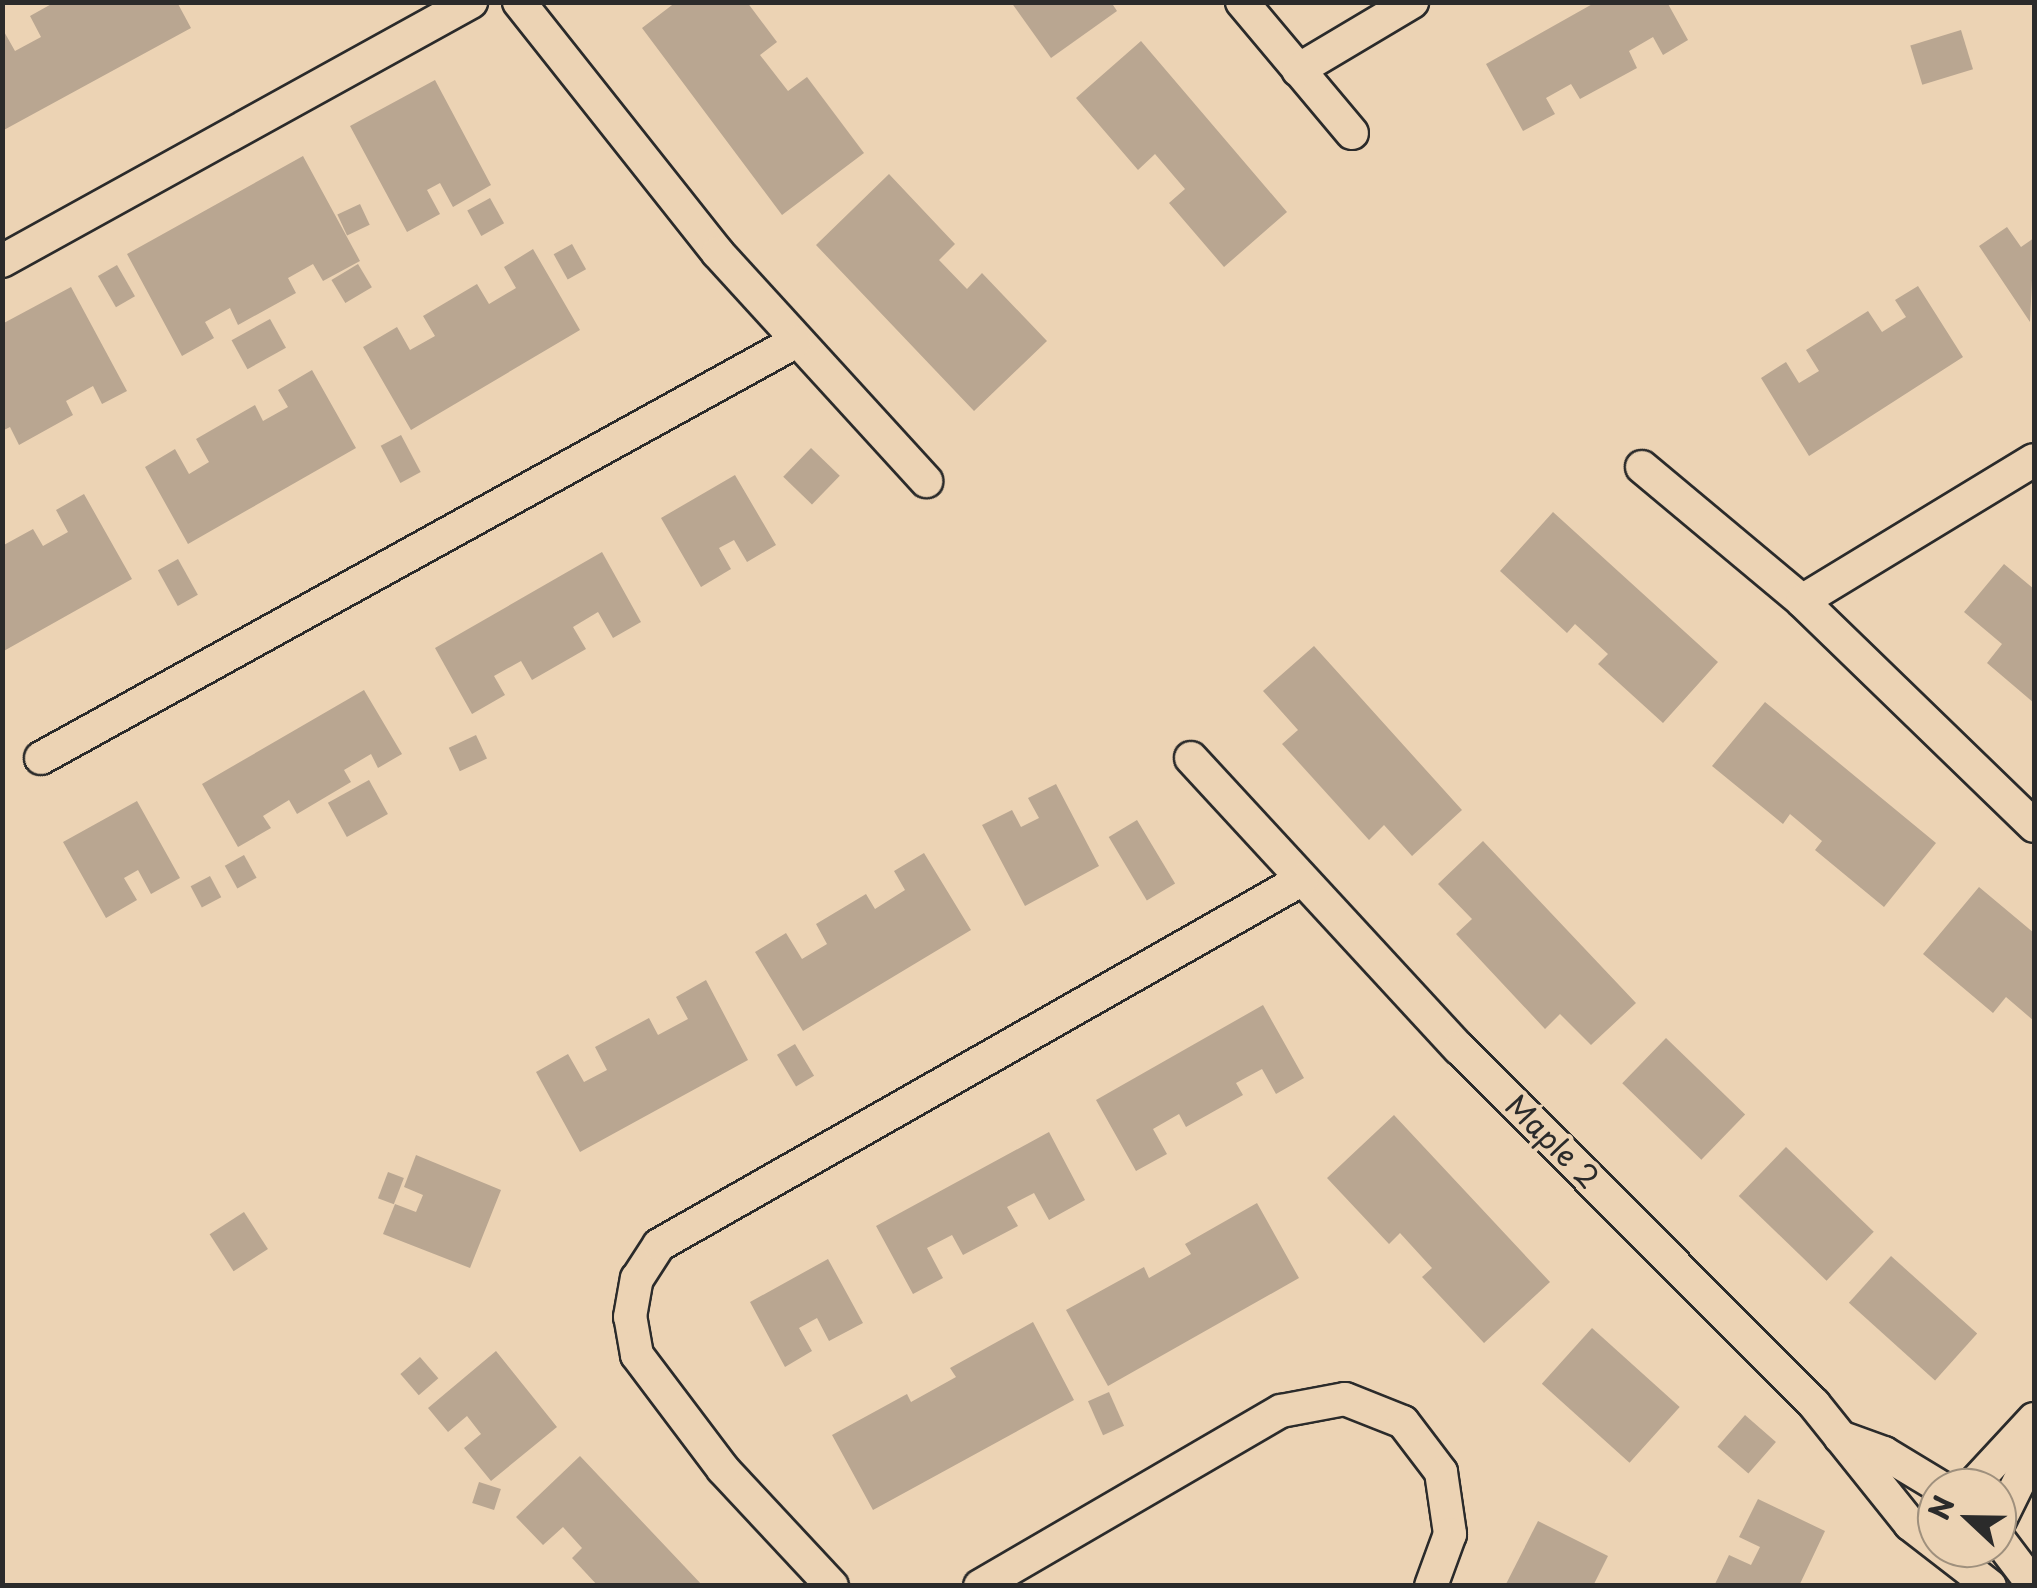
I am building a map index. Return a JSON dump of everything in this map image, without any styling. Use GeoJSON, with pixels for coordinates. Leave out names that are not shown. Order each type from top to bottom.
{"type":"FeatureCollection","features":[{"type":"Feature","properties":{"kind":"street"},"geometry":{"type":"LineString","coordinates":[[2,261],[471,2]]}},
{"type":"Feature","properties":{"kind":"street"},"geometry":{"type":"LineString","coordinates":[[519,2],[641,162],[795,342],[926,481]]}},
{"type":"Feature","properties":{"kind":"street"},"geometry":{"type":"LineString","coordinates":[[1242,2],[1352,133]]}},
{"type":"Feature","properties":{"kind":"street"},"geometry":{"type":"LineString","coordinates":[[1298,70],[1412,2]]}},
{"type":"Feature","properties":{"kind":"street"},"geometry":{"type":"LineString","coordinates":[[41,758],[795,342]]}},
{"type":"Feature","properties":{"kind":"street"},"geometry":{"type":"LineString","coordinates":[[1802,601],[2034,460]]}},
{"type":"Feature","properties":{"kind":"street"},"geometry":{"type":"LineString","coordinates":[[1642,467],[1802,601],[2034,826]]}},
{"type":"Feature","properties":{"kind":"street","name":"Maple 2"},"geometry":{"type":"LineString","coordinates":[[1191,758],[1301,880],[1840,1437],[1884,1453],[1917,1473]]}},
{"type":"Feature","properties":{"kind":"street"},"geometry":{"type":"LineString","coordinates":[[832,1586],[723,1469],[637,1356],[630,1317],[637,1279],[658,1245],[1301,880]]}},
{"type":"Feature","properties":{"kind":"street"},"geometry":{"type":"LineString","coordinates":[[980,1586],[1281,1411],[1345,1400],[1403,1422],[1441,1472],[1450,1534],[1431,1586]]}},
{"type":"Feature","properties":{"kind":"street"},"geometry":{"type":"LineString","coordinates":[[1989,1468],[2034,1419]]}},
{"type":"Feature","properties":{"kind":"street"},"geometry":{"type":"LineString","coordinates":[[1840,1437],[1884,1498],[1917,1524]]}},
{"type":"Feature","properties":{"kind":"street"},"geometry":{"type":"LineString","coordinates":[[2017,1485],[2034,1451]]}},
{"type":"Feature","properties":{"kind":"street"},"geometry":{"type":"LineString","coordinates":[[2017,1563],[2034,1586]]}},
{"type":"Feature","properties":{"kind":"building"},"geometry":{"type":"Polygon","coordinates":[[[55,2],[177,2],[191,28],[2,131],[2,28],[15,51],[41,37],[30,16],[55,2]]]}},
{"type":"Feature","properties":{"kind":"building"},"geometry":{"type":"Polygon","coordinates":[[[676,2],[747,2],[777,42],[760,55],[788,91],[807,77],[864,153],[782,215],[642,28],[676,2]]]}},
{"type":"Feature","properties":{"kind":"building"},"geometry":{"type":"Polygon","coordinates":[[[1011,2],[1111,2],[1117,11],[1051,58],[1011,2]]]}},
{"type":"Feature","properties":{"kind":"building"},"geometry":{"type":"Polygon","coordinates":[[[1596,2],[1667,2],[1688,40],[1663,55],[1653,37],[1629,51],[1637,68],[1580,99],[1571,84],[1546,98],[1555,114],[1523,131],[1486,64],[1596,2]]]}},
{"type":"Feature","properties":{"kind":"building"},"geometry":{"type":"Polygon","coordinates":[[[1961,30],[1973,69],[1922,85],[1910,45],[1961,30]]]}},
{"type":"Feature","properties":{"kind":"building"},"geometry":{"type":"Polygon","coordinates":[[[1141,41],[1287,212],[1224,267],[1169,203],[1185,189],[1155,154],[1138,170],[1076,98],[1141,41]]]}},
{"type":"Feature","properties":{"kind":"building"},"geometry":{"type":"Polygon","coordinates":[[[435,80],[491,185],[453,207],[440,183],[427,190],[440,214],[407,232],[350,126],[435,80]]]}},
{"type":"Feature","properties":{"kind":"building"},"geometry":{"type":"Polygon","coordinates":[[[303,156],[360,261],[323,281],[313,264],[288,278],[296,293],[238,325],[230,308],[205,322],[214,338],[182,356],[127,254],[303,156]]]}},
{"type":"Feature","properties":{"kind":"building"},"geometry":{"type":"Polygon","coordinates":[[[889,174],[955,244],[939,260],[967,289],[982,273],[1047,341],[974,411],[816,245],[889,174]]]}},
{"type":"Feature","properties":{"kind":"building"},"geometry":{"type":"Polygon","coordinates":[[[490,198],[504,223],[481,236],[467,211],[490,198]]]}},
{"type":"Feature","properties":{"kind":"building"},"geometry":{"type":"Polygon","coordinates":[[[360,204],[370,225],[347,235],[337,215],[360,204]]]}},
{"type":"Feature","properties":{"kind":"building"},"geometry":{"type":"Polygon","coordinates":[[[2007,227],[2021,247],[2034,238],[2030,322],[1979,246],[2007,227]]]}},
{"type":"Feature","properties":{"kind":"building"},"geometry":{"type":"Polygon","coordinates":[[[572,244],[586,269],[568,280],[554,254],[572,244]]]}},
{"type":"Feature","properties":{"kind":"building"},"geometry":{"type":"Polygon","coordinates":[[[533,249],[580,330],[411,430],[363,347],[397,327],[410,350],[435,336],[423,316],[477,284],[489,304],[516,288],[504,267],[533,249]]]}},
{"type":"Feature","properties":{"kind":"building"},"geometry":{"type":"Polygon","coordinates":[[[358,264],[372,287],[345,303],[331,280],[358,264]]]}},
{"type":"Feature","properties":{"kind":"building"},"geometry":{"type":"Polygon","coordinates":[[[117,265],[135,296],[116,307],[98,276],[117,265]]]}},
{"type":"Feature","properties":{"kind":"building"},"geometry":{"type":"Polygon","coordinates":[[[1918,286],[1963,357],[1809,456],[1761,378],[1786,362],[1799,383],[1819,371],[1806,350],[1868,311],[1882,332],[1906,317],[1895,300],[1918,286]]]}},
{"type":"Feature","properties":{"kind":"building"},"geometry":{"type":"Polygon","coordinates":[[[71,287],[127,391],[102,404],[93,386],[66,401],[73,415],[19,445],[10,427],[2,431],[2,324],[71,287]]]}},
{"type":"Feature","properties":{"kind":"building"},"geometry":{"type":"Polygon","coordinates":[[[270,319],[286,348],[248,369],[232,340],[270,319]]]}},
{"type":"Feature","properties":{"kind":"building"},"geometry":{"type":"Polygon","coordinates":[[[312,370],[356,448],[188,544],[145,467],[175,449],[189,474],[209,462],[196,439],[255,405],[263,421],[288,407],[278,390],[312,370]]]}},
{"type":"Feature","properties":{"kind":"building"},"geometry":{"type":"Polygon","coordinates":[[[401,435],[421,472],[400,483],[381,446],[401,435]]]}},
{"type":"Feature","properties":{"kind":"building"},"geometry":{"type":"Polygon","coordinates":[[[811,448],[840,476],[812,505],[783,477],[811,448]]]}},
{"type":"Feature","properties":{"kind":"building"},"geometry":{"type":"Polygon","coordinates":[[[735,475],[776,545],[747,562],[734,540],[719,548],[731,569],[701,587],[661,518],[735,475]]]}},
{"type":"Feature","properties":{"kind":"building"},"geometry":{"type":"Polygon","coordinates":[[[84,494],[132,579],[2,652],[2,546],[33,529],[43,546],[68,532],[56,510],[84,494]]]}},
{"type":"Feature","properties":{"kind":"building"},"geometry":{"type":"Polygon","coordinates":[[[1553,512],[1718,662],[1663,723],[1598,664],[1608,654],[1575,624],[1567,633],[1500,571],[1553,512]]]}},
{"type":"Feature","properties":{"kind":"building"},"geometry":{"type":"Polygon","coordinates":[[[602,552],[641,622],[613,638],[598,612],[573,627],[586,649],[532,680],[521,661],[494,676],[505,695],[472,714],[435,648],[602,552]]]}},
{"type":"Feature","properties":{"kind":"building"},"geometry":{"type":"Polygon","coordinates":[[[178,559],[198,595],[178,606],[158,570],[178,559]]]}},
{"type":"Feature","properties":{"kind":"building"},"geometry":{"type":"Polygon","coordinates":[[[2004,564],[2034,589],[2034,703],[1987,663],[2002,644],[1964,612],[2004,564]]]}},
{"type":"Feature","properties":{"kind":"building"},"geometry":{"type":"Polygon","coordinates":[[[1314,646],[1462,810],[1412,856],[1384,825],[1369,840],[1282,744],[1298,730],[1263,691],[1314,646]]]}},
{"type":"Feature","properties":{"kind":"building"},"geometry":{"type":"Polygon","coordinates":[[[364,690],[402,754],[378,768],[371,754],[344,770],[351,782],[297,814],[289,800],[263,816],[271,828],[238,847],[202,784],[364,690]]]}},
{"type":"Feature","properties":{"kind":"building"},"geometry":{"type":"Polygon","coordinates":[[[1765,702],[1936,843],[1884,907],[1815,850],[1822,841],[1790,814],[1783,824],[1712,766],[1765,702]]]}},
{"type":"Feature","properties":{"kind":"building"},"geometry":{"type":"Polygon","coordinates":[[[476,735],[487,759],[460,771],[449,748],[476,735]]]}},
{"type":"Feature","properties":{"kind":"building"},"geometry":{"type":"Polygon","coordinates":[[[369,780],[388,814],[347,837],[328,803],[369,780]]]}},
{"type":"Feature","properties":{"kind":"building"},"geometry":{"type":"Polygon","coordinates":[[[1056,784],[1099,866],[1025,906],[982,825],[1012,810],[1021,827],[1039,818],[1028,798],[1056,784]]]}},
{"type":"Feature","properties":{"kind":"building"},"geometry":{"type":"Polygon","coordinates":[[[137,801],[180,878],[151,894],[138,870],[124,878],[137,900],[106,918],[63,842],[137,801]]]}},
{"type":"Feature","properties":{"kind":"building"},"geometry":{"type":"Polygon","coordinates":[[[1137,820],[1175,883],[1147,900],[1109,837],[1137,820]]]}},
{"type":"Feature","properties":{"kind":"building"},"geometry":{"type":"Polygon","coordinates":[[[1483,841],[1636,1003],[1591,1045],[1560,1014],[1545,1029],[1456,934],[1472,919],[1438,884],[1483,841]]]}},
{"type":"Feature","properties":{"kind":"building"},"geometry":{"type":"Polygon","coordinates":[[[924,853],[971,930],[803,1031],[755,952],[786,933],[802,959],[827,944],[816,924],[866,894],[875,909],[905,890],[894,871],[924,853]]]}},
{"type":"Feature","properties":{"kind":"building"},"geometry":{"type":"Polygon","coordinates":[[[244,855],[257,878],[237,888],[225,866],[244,855]]]}},
{"type":"Feature","properties":{"kind":"building"},"geometry":{"type":"Polygon","coordinates":[[[210,876],[221,897],[202,908],[191,886],[210,876]]]}},
{"type":"Feature","properties":{"kind":"building"},"geometry":{"type":"Polygon","coordinates":[[[1979,887],[2034,933],[2034,1021],[2006,997],[1993,1013],[1923,954],[1979,887]]]}},
{"type":"Feature","properties":{"kind":"building"},"geometry":{"type":"Polygon","coordinates":[[[706,980],[748,1060],[580,1152],[536,1072],[568,1054],[584,1082],[607,1070],[595,1047],[649,1018],[658,1035],[688,1019],[676,997],[706,980]]]}},
{"type":"Feature","properties":{"kind":"building"},"geometry":{"type":"Polygon","coordinates":[[[1263,1005],[1304,1078],[1276,1094],[1262,1069],[1236,1083],[1243,1095],[1186,1127],[1179,1114],[1153,1129],[1167,1154],[1136,1171],[1096,1100],[1263,1005]]]}},
{"type":"Feature","properties":{"kind":"building"},"geometry":{"type":"Polygon","coordinates":[[[1666,1038],[1745,1114],[1701,1160],[1622,1083],[1666,1038]]]}},
{"type":"Feature","properties":{"kind":"building"},"geometry":{"type":"Polygon","coordinates":[[[795,1044],[814,1076],[796,1087],[777,1055],[795,1044]]]}},
{"type":"Feature","properties":{"kind":"building"},"geometry":{"type":"Polygon","coordinates":[[[1394,1115],[1550,1282],[1484,1343],[1422,1277],[1432,1268],[1400,1233],[1389,1244],[1327,1178],[1394,1115]]]}},
{"type":"Feature","properties":{"kind":"building"},"geometry":{"type":"Polygon","coordinates":[[[1049,1132],[1085,1200],[1049,1220],[1034,1193],[1007,1207],[1018,1226],[963,1255],[952,1235],[927,1248],[943,1278],[913,1294],[876,1226],[1049,1132]]]}},
{"type":"Feature","properties":{"kind":"building"},"geometry":{"type":"Polygon","coordinates":[[[1786,1147],[1874,1232],[1827,1281],[1739,1196],[1786,1147]]]}},
{"type":"Feature","properties":{"kind":"building"},"geometry":{"type":"Polygon","coordinates":[[[416,1155],[501,1190],[470,1268],[383,1234],[395,1204],[416,1212],[423,1195],[404,1187],[416,1155]]]}},
{"type":"Feature","properties":{"kind":"building"},"geometry":{"type":"Polygon","coordinates":[[[388,1172],[404,1178],[394,1204],[378,1198],[388,1172]]]}},
{"type":"Feature","properties":{"kind":"building"},"geometry":{"type":"Polygon","coordinates":[[[1257,1203],[1299,1278],[1108,1386],[1066,1310],[1144,1267],[1149,1278],[1191,1254],[1185,1244],[1257,1203]]]}},
{"type":"Feature","properties":{"kind":"building"},"geometry":{"type":"Polygon","coordinates":[[[244,1212],[268,1249],[234,1271],[210,1234],[244,1212]]]}},
{"type":"Feature","properties":{"kind":"building"},"geometry":{"type":"Polygon","coordinates":[[[1891,1256],[1977,1334],[1935,1380],[1849,1303],[1891,1256]]]}},
{"type":"Feature","properties":{"kind":"building"},"geometry":{"type":"Polygon","coordinates":[[[828,1259],[863,1323],[829,1341],[817,1318],[799,1328],[812,1351],[785,1367],[750,1302],[828,1259]]]}},
{"type":"Feature","properties":{"kind":"building"},"geometry":{"type":"Polygon","coordinates":[[[1033,1322],[1074,1400],[873,1510],[832,1435],[907,1394],[911,1402],[956,1377],[950,1368],[1033,1322]]]}},
{"type":"Feature","properties":{"kind":"building"},"geometry":{"type":"Polygon","coordinates":[[[1592,1328],[1680,1407],[1630,1463],[1542,1384],[1592,1328]]]}},
{"type":"Feature","properties":{"kind":"building"},"geometry":{"type":"Polygon","coordinates":[[[496,1351],[557,1427],[491,1481],[464,1448],[481,1434],[467,1416],[448,1432],[428,1408],[496,1351]]]}},
{"type":"Feature","properties":{"kind":"building"},"geometry":{"type":"Polygon","coordinates":[[[420,1357],[438,1378],[419,1395],[400,1374],[420,1357]]]}},
{"type":"Feature","properties":{"kind":"building"},"geometry":{"type":"Polygon","coordinates":[[[1109,1392],[1124,1426],[1103,1435],[1088,1401],[1109,1392]]]}},
{"type":"Feature","properties":{"kind":"building"},"geometry":{"type":"Polygon","coordinates":[[[1745,1415],[1776,1442],[1748,1474],[1717,1447],[1745,1415]]]}},
{"type":"Feature","properties":{"kind":"building"},"geometry":{"type":"Polygon","coordinates":[[[580,1456],[703,1586],[598,1586],[572,1558],[582,1548],[563,1527],[543,1545],[516,1517],[580,1456]]]}},
{"type":"Feature","properties":{"kind":"building"},"geometry":{"type":"Polygon","coordinates":[[[479,1482],[501,1489],[494,1510],[472,1503],[479,1482]]]}},
{"type":"Feature","properties":{"kind":"building"},"geometry":{"type":"Polygon","coordinates":[[[1758,1499],[1825,1531],[1799,1586],[1714,1586],[1729,1555],[1751,1565],[1760,1547],[1739,1537],[1758,1499]]]}},
{"type":"Feature","properties":{"kind":"building"},"geometry":{"type":"Polygon","coordinates":[[[1538,1521],[1608,1556],[1593,1586],[1505,1586],[1538,1521]]]}}]}
